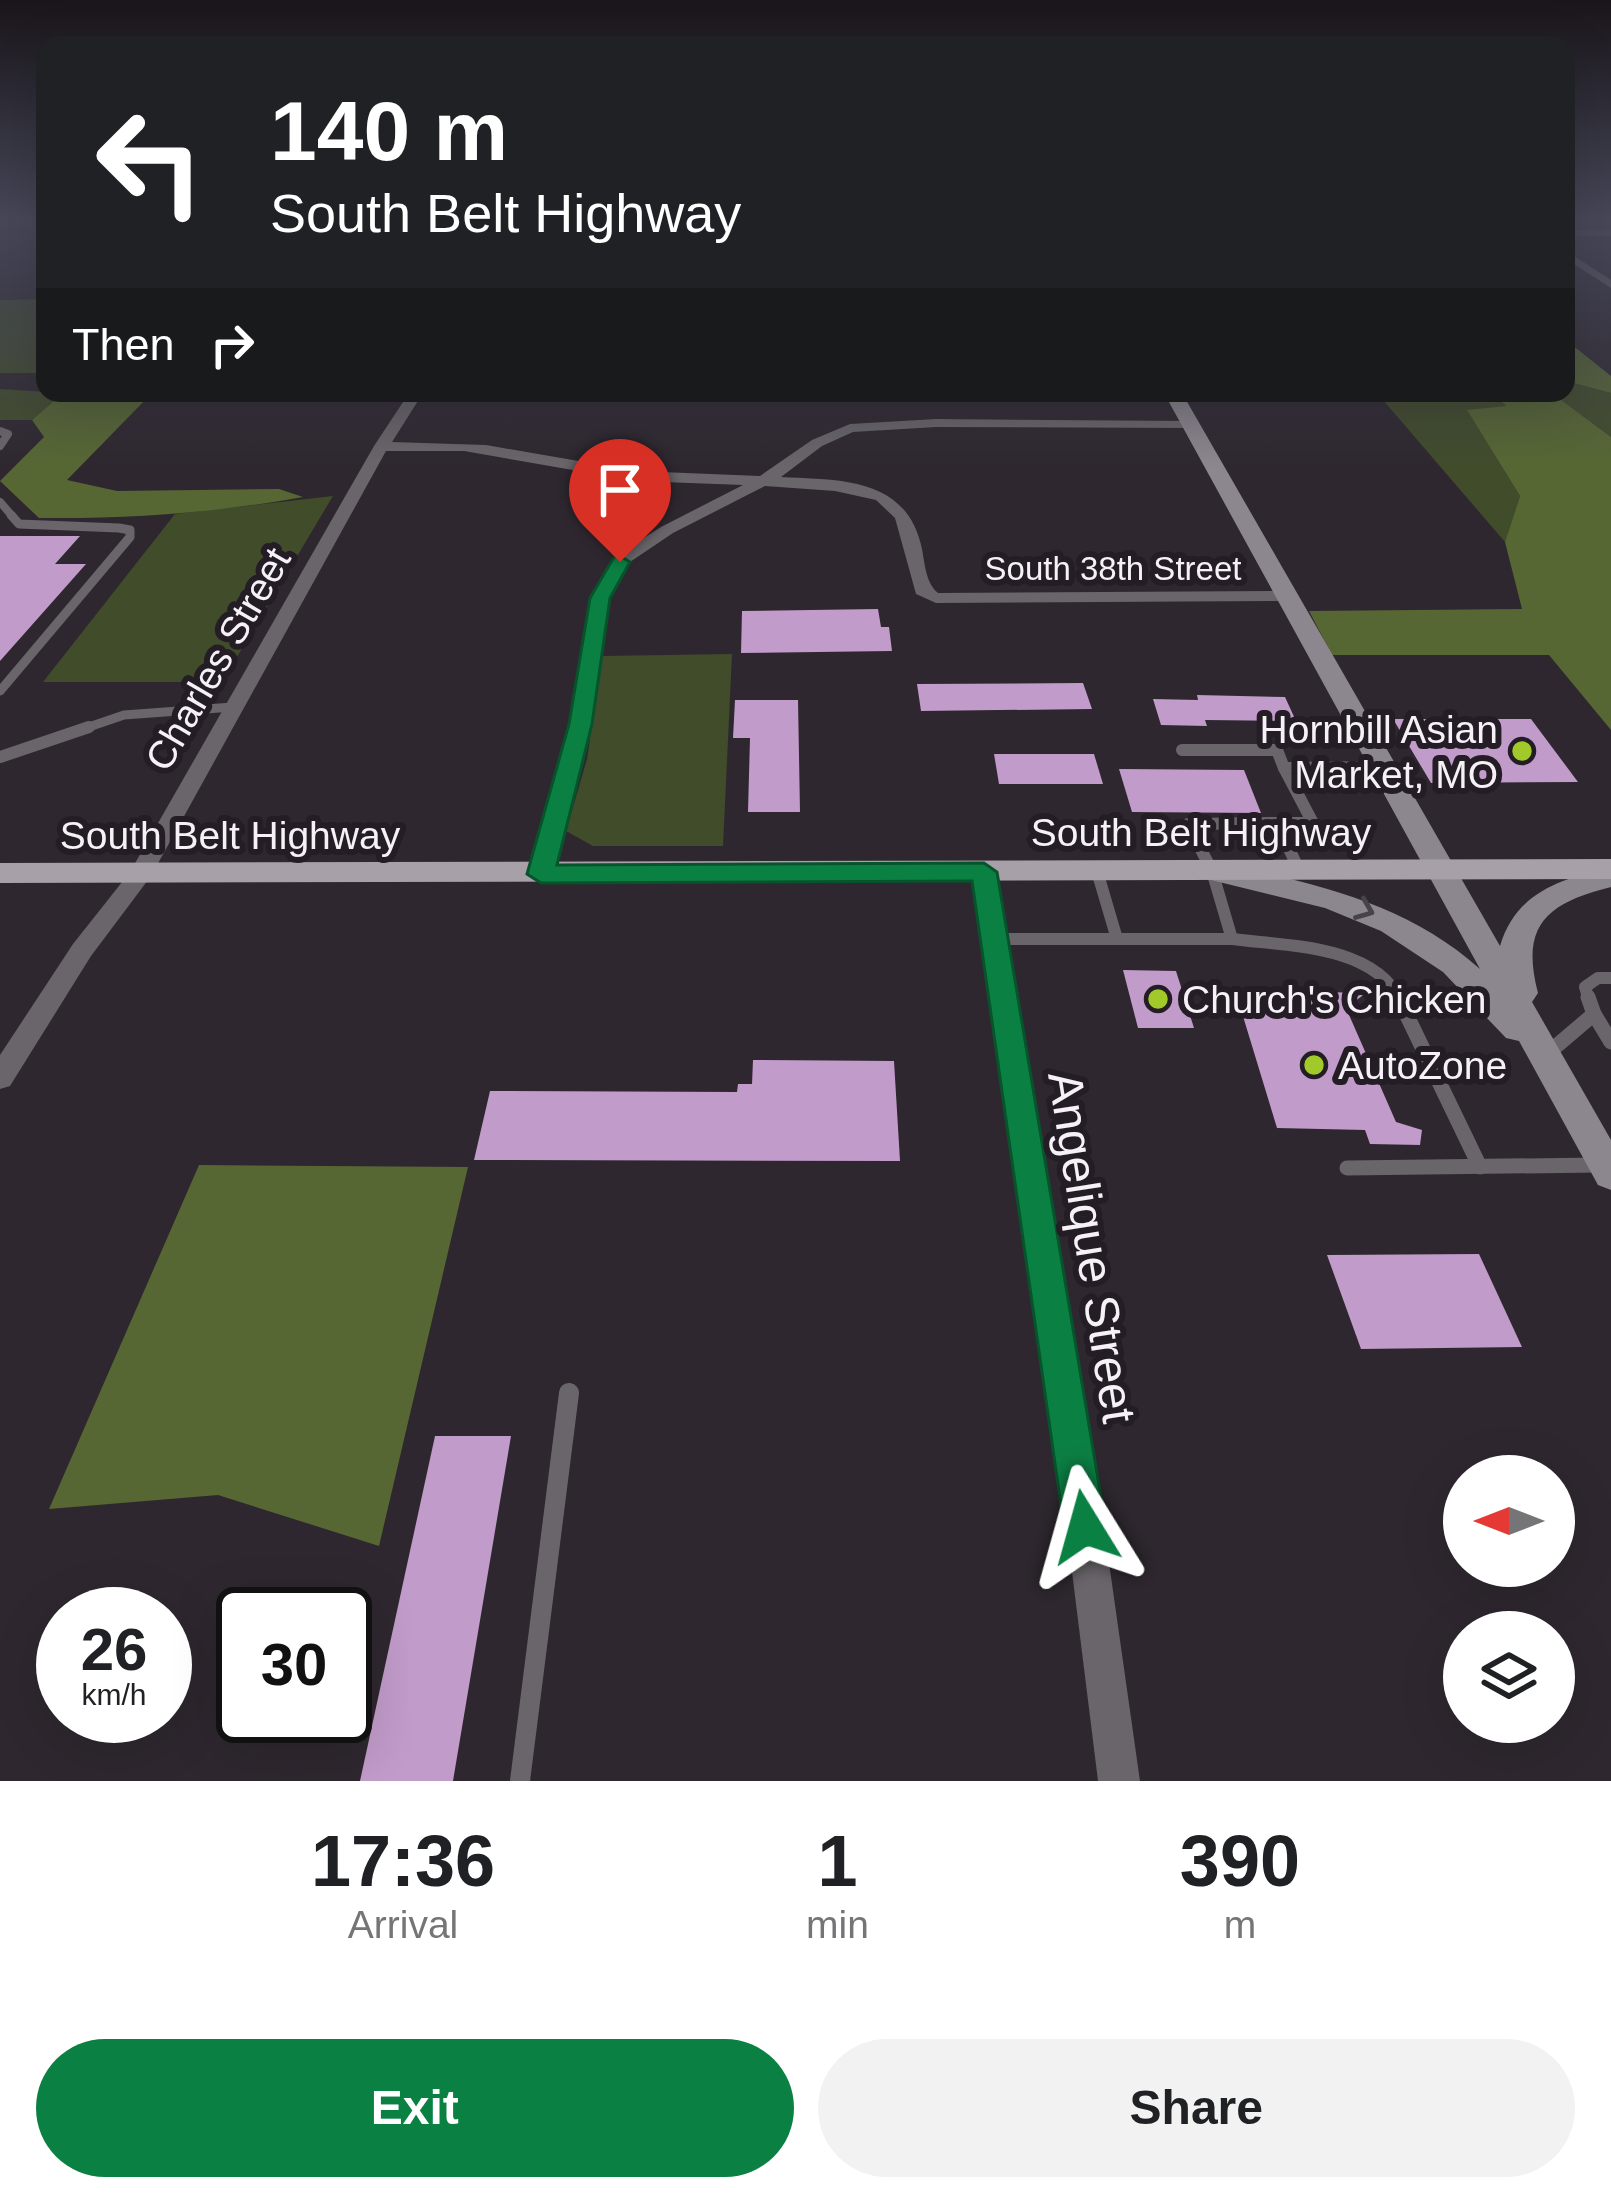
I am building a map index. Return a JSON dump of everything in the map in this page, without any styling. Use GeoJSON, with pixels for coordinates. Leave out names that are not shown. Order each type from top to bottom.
{"type":"FeatureCollection","features":[{"type":"Feature","properties":{"kind":"main road","name":"South Belt Highway"},"geometry":{"type":"LineString","coordinates":[[0,873],[1440,869],[1611,873]]}},
{"type":"Feature","properties":{"kind":"street","name":"Charles Street"},"geometry":{"type":"LineString","coordinates":[[0,1078],[82,950],[140,876],[232,707],[410,402]]}},
{"type":"Feature","properties":{"kind":"street"},"geometry":{"type":"LineString","coordinates":[[1178,402],[1608,1170]]}},
{"type":"Feature","properties":{"kind":"street"},"geometry":{"type":"LineString","coordinates":[[541,874],[580,724],[605,584],[620,562],[667,530],[785,469],[818,442],[873,424],[1191,425]]}},
{"type":"Feature","properties":{"kind":"street"},"geometry":{"type":"LineString","coordinates":[[381,446],[464,447],[629,476],[758,483]]}},
{"type":"Feature","properties":{"kind":"street","name":"South 38th Street"},"geometry":{"type":"LineString","coordinates":[[758,483],[880,496],[900,511],[914,537],[920,584],[925,594],[936,598],[1290,596]]}},
{"type":"Feature","properties":{"kind":"street"},"geometry":{"type":"LineString","coordinates":[[1212,871],[1328,896],[1398,926],[1448,959],[1544,1055]]}},
{"type":"Feature","properties":{"kind":"street","name":"Angelique Street"},"geometry":{"type":"LineString","coordinates":[[984,872],[1074,1443],[1119,1781]]}},
{"type":"Feature","properties":{"kind":"street"},"geometry":{"type":"LineString","coordinates":[[1544,1055],[1512,968],[1515,938],[1528,911],[1611,873]]}},
{"type":"Feature","properties":{"kind":"lane"},"geometry":{"type":"LineString","coordinates":[[0,431],[8,439],[0,446]]}},
{"type":"Feature","properties":{"kind":"lane"},"geometry":{"type":"LineString","coordinates":[[0,502],[20,524],[119,528],[130,530],[130,537],[0,692]]}},
{"type":"Feature","properties":{"kind":"lane"},"geometry":{"type":"LineString","coordinates":[[0,757],[124,715],[232,707]]}},
{"type":"Feature","properties":{"kind":"lane"},"geometry":{"type":"LineString","coordinates":[[1182,750],[1277,750],[1312,823],[1188,824],[1212,871],[1232,939]]}},
{"type":"Feature","properties":{"kind":"lane"},"geometry":{"type":"LineString","coordinates":[[1285,768],[1384,767]]}},
{"type":"Feature","properties":{"kind":"lane"},"geometry":{"type":"LineString","coordinates":[[1277,823],[1299,870]]}},
{"type":"Feature","properties":{"kind":"lane"},"geometry":{"type":"LineString","coordinates":[[1096,871],[1117,939]]}},
{"type":"Feature","properties":{"kind":"lane"},"geometry":{"type":"LineString","coordinates":[[994,939],[1232,939],[1347,958],[1377,971],[1395,991],[1480,1167]]}},
{"type":"Feature","properties":{"kind":"lane"},"geometry":{"type":"LineString","coordinates":[[1611,978],[1585,987],[1611,1042]]}},
{"type":"Feature","properties":{"kind":"lane"},"geometry":{"type":"LineString","coordinates":[[1544,1055],[1594,1014]]}},
{"type":"Feature","properties":{"kind":"lane"},"geometry":{"type":"LineString","coordinates":[[1347,1168],[1608,1170]]}},
{"type":"Feature","properties":{"kind":"lane"},"geometry":{"type":"LineString","coordinates":[[520,1781],[569,1393]]}},
{"type":"Feature","properties":{"kind":"green space"},"geometry":{"type":"Polygon","coordinates":[[[0,302],[36,302],[36,373],[0,373],[0,302]]]}},
{"type":"Feature","properties":{"kind":"green space"},"geometry":{"type":"Polygon","coordinates":[[[1575,347],[1611,376],[1611,393],[1575,383],[1575,347]]]}},
{"type":"Feature","properties":{"kind":"green space"},"geometry":{"type":"Polygon","coordinates":[[[1575,383],[1611,393],[1611,437],[1564,402],[1575,402],[1575,383]]]}},
{"type":"Feature","properties":{"kind":"green space"},"geometry":{"type":"Polygon","coordinates":[[[0,389],[36,391],[36,402],[53,402],[32,420],[0,420],[0,389]]]}},
{"type":"Feature","properties":{"kind":"green space"},"geometry":{"type":"Polygon","coordinates":[[[53,402],[143,402],[67,480],[117,491],[279,489],[303,497],[171,514],[39,518],[0,481],[44,437],[32,420],[53,402]]]}},
{"type":"Feature","properties":{"kind":"green space"},"geometry":{"type":"Polygon","coordinates":[[[1385,402],[1504,402],[1508,406],[1468,411],[1520,496],[1505,542],[1385,402]]]}},
{"type":"Feature","properties":{"kind":"green space"},"geometry":{"type":"Polygon","coordinates":[[[1502,402],[1564,402],[1611,437],[1611,730],[1549,655],[1332,655],[1309,611],[1522,609],[1505,542],[1520,496],[1467,410],[1506,406],[1502,402]]]}},
{"type":"Feature","properties":{"kind":"green space"},"geometry":{"type":"Polygon","coordinates":[[[333,496],[222,682],[43,682],[175,514],[333,496]]]}},
{"type":"Feature","properties":{"kind":"green space"},"geometry":{"type":"Polygon","coordinates":[[[732,654],[723,846],[593,846],[566,831],[587,759],[602,656],[732,654]]]}},
{"type":"Feature","properties":{"kind":"green space"},"geometry":{"type":"Polygon","coordinates":[[[199,1165],[468,1167],[379,1546],[218,1495],[49,1509],[199,1165]]]}},
{"type":"Feature","properties":{"kind":"building"},"geometry":{"type":"Polygon","coordinates":[[[0,536],[80,536],[55,564],[86,564],[0,661],[0,536]]]}},
{"type":"Feature","properties":{"kind":"building"},"geometry":{"type":"Polygon","coordinates":[[[878,609],[881,627],[889,627],[892,651],[741,653],[742,611],[878,609]]]}},
{"type":"Feature","properties":{"kind":"building"},"geometry":{"type":"Polygon","coordinates":[[[1083,683],[1092,709],[921,711],[917,684],[1083,683]]]}},
{"type":"Feature","properties":{"kind":"building"},"geometry":{"type":"Polygon","coordinates":[[[1197,695],[1285,697],[1296,721],[1205,720],[1207,726],[1161,725],[1153,699],[1198,700],[1197,695]]]}},
{"type":"Feature","properties":{"kind":"building"},"geometry":{"type":"Polygon","coordinates":[[[735,700],[798,700],[800,812],[748,812],[750,738],[733,738],[735,700]]]}},
{"type":"Feature","properties":{"kind":"building"},"geometry":{"type":"Polygon","coordinates":[[[1393,719],[1531,719],[1578,782],[1431,783],[1393,719]]]}},
{"type":"Feature","properties":{"kind":"building"},"geometry":{"type":"Polygon","coordinates":[[[994,754],[1094,754],[1103,784],[999,784],[994,754]]]}},
{"type":"Feature","properties":{"kind":"building"},"geometry":{"type":"Polygon","coordinates":[[[1119,769],[1244,770],[1261,813],[1132,812],[1119,769]]]}},
{"type":"Feature","properties":{"kind":"building","name":"Church's Chicken"},"geometry":{"type":"Polygon","coordinates":[[[1123,970],[1176,971],[1194,1028],[1138,1028],[1123,970]]]}},
{"type":"Feature","properties":{"kind":"building","name":"AutoZone"},"geometry":{"type":"Polygon","coordinates":[[[1235,990],[1366,993],[1346,1008],[1396,1122],[1422,1130],[1420,1145],[1370,1144],[1365,1130],[1277,1128],[1235,990]]]}},
{"type":"Feature","properties":{"kind":"building"},"geometry":{"type":"Polygon","coordinates":[[[753,1060],[894,1061],[900,1161],[474,1160],[490,1091],[737,1092],[738,1084],[752,1084],[753,1060]]]}},
{"type":"Feature","properties":{"kind":"building"},"geometry":{"type":"Polygon","coordinates":[[[1479,1254],[1522,1347],[1361,1349],[1327,1255],[1479,1254]]]}},
{"type":"Feature","properties":{"kind":"building"},"geometry":{"type":"Polygon","coordinates":[[[435,1436],[511,1436],[453,1781],[360,1781],[372,1743],[435,1436]]]}},
{"type":"Feature","properties":{"kind":"place","name":"Hornbill Asian Market, MO"},"geometry":{"type":"Point","coordinates":[1522,751]}},
{"type":"Feature","properties":{"kind":"place","name":"Church's Chicken"},"geometry":{"type":"Point","coordinates":[1158,999]}},
{"type":"Feature","properties":{"kind":"place","name":"AutoZone"},"geometry":{"type":"Point","coordinates":[1314,1065]}},
{"type":"Feature","properties":{"kind":"route"},"geometry":{"type":"LineString","coordinates":[[620,562],[600,598],[580,724],[541,874],[984,872],[1085,1527]]}}]}
